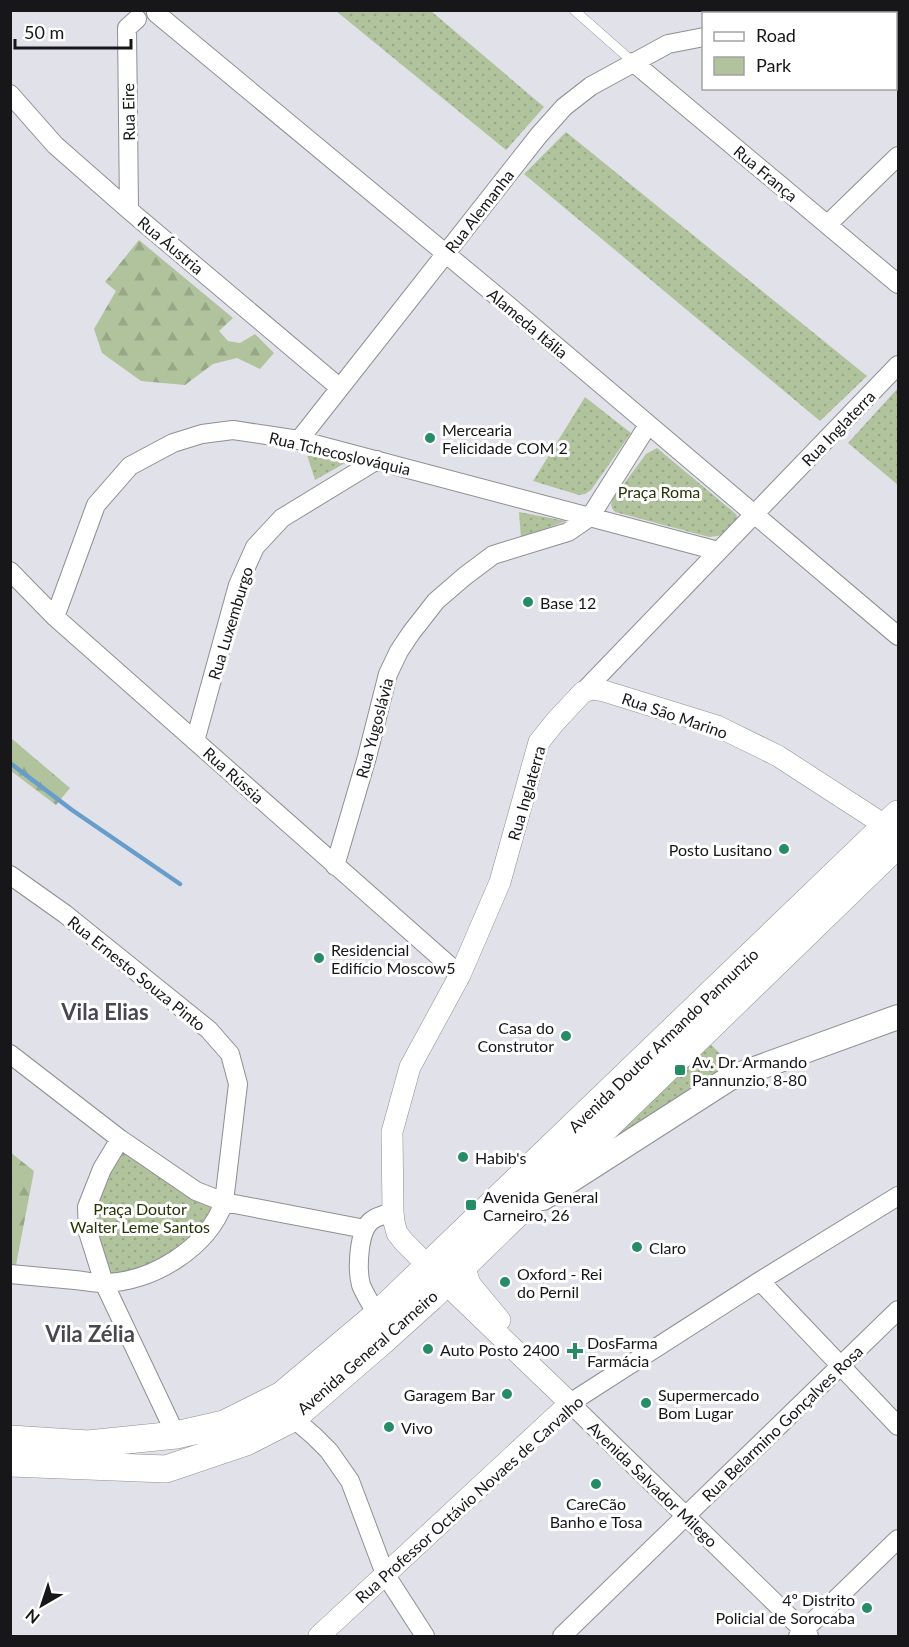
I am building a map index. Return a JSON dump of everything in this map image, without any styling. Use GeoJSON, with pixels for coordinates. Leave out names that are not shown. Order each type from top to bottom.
{"type":"FeatureCollection","features":[{"type":"Feature","properties":{"kind":"main road","name":"Avenida Doutor Armando Pannunzio"},"geometry":{"type":"LineString","coordinates":[[445,1272],[516,1216],[896,823]]}},
{"type":"Feature","properties":{"kind":"main road","name":"Avenida Doutor Armando Pannunzio"},"geometry":{"type":"LineString","coordinates":[[445,1272],[896,823]]}},
{"type":"Feature","properties":{"kind":"main road"},"geometry":{"type":"LineString","coordinates":[[516,1216],[730,1078],[898,1017]]}},
{"type":"Feature","properties":{"kind":"main road","name":"Avenida General Carneiro"},"geometry":{"type":"LineString","coordinates":[[10,1438],[88,1444],[176,1435],[224,1424],[282,1395],[377,1315],[445,1272]]}},
{"type":"Feature","properties":{"kind":"main road","name":"Avenida General Carneiro"},"geometry":{"type":"LineString","coordinates":[[10,1463],[166,1469],[246,1442],[292,1418],[380,1343],[445,1272]]}},
{"type":"Feature","properties":{"kind":"street"},"geometry":{"type":"LineString","coordinates":[[132,15],[148,19],[157,12]]}},
{"type":"Feature","properties":{"kind":"street","name":"Alameda Itália"},"geometry":{"type":"LineString","coordinates":[[157,12],[898,636]]}},
{"type":"Feature","properties":{"kind":"street","name":"Rua Eire"},"geometry":{"type":"LineString","coordinates":[[129,210],[127,28],[132,15]]}},
{"type":"Feature","properties":{"kind":"street","name":"Rua Alemanha"},"geometry":{"type":"LineString","coordinates":[[299,440],[539,135],[564,107],[591,86],[633,62],[669,44],[702,37]]}},
{"type":"Feature","properties":{"kind":"street","name":"Rua França"},"geometry":{"type":"LineString","coordinates":[[633,62],[898,284]]}},
{"type":"Feature","properties":{"kind":"street","name":"Rua Áustria"},"geometry":{"type":"LineString","coordinates":[[10,94],[55,145],[340,388]]}},
{"type":"Feature","properties":{"kind":"street"},"geometry":{"type":"LineString","coordinates":[[828,224],[898,156]]}},
{"type":"Feature","properties":{"kind":"street","name":"Rua Inglaterra"},"geometry":{"type":"LineString","coordinates":[[445,1272],[397,1233],[393,1212],[392,1132],[410,1067],[460,975],[500,882],[539,742],[583,692],[898,365]]}},
{"type":"Feature","properties":{"kind":"street","name":"Rua Yugoslávia"},"geometry":{"type":"LineString","coordinates":[[335,866],[367,757],[388,674],[411,633],[436,601],[493,555],[568,532],[590,518],[648,425]]}},
{"type":"Feature","properties":{"kind":"street","name":"Rua Tchecoslováquia"},"geometry":{"type":"LineString","coordinates":[[55,617],[96,505],[130,466],[173,443],[202,434],[233,430],[299,440],[718,551]]}},
{"type":"Feature","properties":{"kind":"street","name":"Rua Luxemburgo"},"geometry":{"type":"LineString","coordinates":[[195,741],[238,585],[255,547],[282,518],[377,460]]}},
{"type":"Feature","properties":{"kind":"street","name":"Rua Rússia"},"geometry":{"type":"LineString","coordinates":[[10,571],[55,617],[460,975]]}},
{"type":"Feature","properties":{"kind":"street","name":"Rua São Marino"},"geometry":{"type":"LineString","coordinates":[[583,692],[592,689],[604,691],[717,726],[778,756],[896,823]]}},
{"type":"Feature","properties":{"kind":"street","name":"Rua Ernesto Souza Pinto"},"geometry":{"type":"LineString","coordinates":[[10,1274],[104,1283],[133,1279],[163,1268],[198,1244],[219,1215],[224,1202],[238,1084],[230,1054],[209,1030],[65,914],[11,878]]}},
{"type":"Feature","properties":{"kind":"street"},"geometry":{"type":"LineString","coordinates":[[10,1054],[120,1139],[196,1191],[224,1202],[365,1229]]}},
{"type":"Feature","properties":{"kind":"street"},"geometry":{"type":"LineString","coordinates":[[120,1139],[102,1169],[87,1207],[88,1232],[104,1283],[176,1435]]}},
{"type":"Feature","properties":{"kind":"street","name":"Rua Professor Octávio Novaes de Carvalho"},"geometry":{"type":"LineString","coordinates":[[319,1636],[570,1403],[898,1196]]}},
{"type":"Feature","properties":{"kind":"street"},"geometry":{"type":"LineString","coordinates":[[377,1315],[362,1286],[358,1271],[360,1249],[365,1229],[371,1221],[393,1212]]}},
{"type":"Feature","properties":{"kind":"street","name":"Avenida Salvador Milego"},"geometry":{"type":"LineString","coordinates":[[445,1272],[570,1403],[804,1635]]}},
{"type":"Feature","properties":{"kind":"street"},"geometry":{"type":"LineString","coordinates":[[760,1281],[898,1426]]}},
{"type":"Feature","properties":{"kind":"street","name":"Rua Belarmino Gonçalves Rosa"},"geometry":{"type":"LineString","coordinates":[[562,1636],[898,1310]]}},
{"type":"Feature","properties":{"kind":"street"},"geometry":{"type":"LineString","coordinates":[[292,1418],[329,1451],[350,1481],[385,1574],[425,1636]]}},
{"type":"Feature","properties":{"kind":"street"},"geometry":{"type":"LineString","coordinates":[[804,1635],[898,1539]]}},
{"type":"Feature","properties":{"kind":"lane"},"geometry":{"type":"LineString","coordinates":[[574,10],[633,62]]}},
{"type":"Feature","properties":{"kind":"green space"},"geometry":{"type":"Polygon","coordinates":[[[336,11],[431,11],[544,107],[506,150],[336,11]]]}},
{"type":"Feature","properties":{"kind":"green space"},"geometry":{"type":"Polygon","coordinates":[[[566,132],[867,376],[820,421],[524,174],[566,132]]]}},
{"type":"Feature","properties":{"kind":"green space"},"geometry":{"type":"Polygon","coordinates":[[[139,240],[233,318],[219,331],[228,341],[240,343],[255,334],[274,353],[260,369],[237,358],[213,364],[185,385],[141,381],[102,353],[94,329],[116,291],[105,282],[139,240]]]}},
{"type":"Feature","properties":{"kind":"green space"},"geometry":{"type":"Polygon","coordinates":[[[898,388],[898,485],[848,443],[898,388]]]}},
{"type":"Feature","properties":{"kind":"green space"},"geometry":{"type":"Polygon","coordinates":[[[585,397],[631,433],[591,490],[585,494],[579,495],[533,481],[585,397]]]}},
{"type":"Feature","properties":{"kind":"green space","name":"Praça Roma"},"geometry":{"type":"Polygon","coordinates":[[[657,448],[736,514],[738,519],[724,535],[709,537],[613,510],[611,504],[615,496],[646,454],[657,448]]]}},
{"type":"Feature","properties":{"kind":"green space"},"geometry":{"type":"Polygon","coordinates":[[[307,455],[347,462],[315,480],[307,455]]]}},
{"type":"Feature","properties":{"kind":"green space"},"geometry":{"type":"Polygon","coordinates":[[[519,512],[566,521],[521,538],[519,512]]]}},
{"type":"Feature","properties":{"kind":"green space"},"geometry":{"type":"Polygon","coordinates":[[[11,738],[70,788],[56,805],[11,771],[11,738]]]}},
{"type":"Feature","properties":{"kind":"green space"},"geometry":{"type":"Polygon","coordinates":[[[709,1043],[732,1065],[584,1163],[709,1043]]]}},
{"type":"Feature","properties":{"kind":"green space","name":"Praça Doutor Walter Leme Santos"},"geometry":{"type":"Polygon","coordinates":[[[120,1146],[212,1208],[193,1237],[162,1262],[117,1274],[109,1273],[90,1207],[120,1146]]]}},
{"type":"Feature","properties":{"kind":"green space"},"geometry":{"type":"Polygon","coordinates":[[[10,1152],[34,1171],[16,1265],[11,1265],[10,1152]]]}},
{"type":"Feature","properties":{"kind":"waterway"},"geometry":{"type":"LineString","coordinates":[[10,763],[72,810],[180,884]]}},
{"type":"Feature","properties":{"kind":"place","name":"Mercearia Felicidade COM 2"},"geometry":{"type":"Point","coordinates":[430,438]}},
{"type":"Feature","properties":{"kind":"place","name":"Base 12"},"geometry":{"type":"Point","coordinates":[528,602]}},
{"type":"Feature","properties":{"kind":"place","name":"Posto Lusitano"},"geometry":{"type":"Point","coordinates":[784,849]}},
{"type":"Feature","properties":{"kind":"place","name":"Residencial Edifício Moscow5"},"geometry":{"type":"Point","coordinates":[319,958]}},
{"type":"Feature","properties":{"kind":"place","name":"Casa do Construtor"},"geometry":{"type":"Point","coordinates":[566,1036]}},
{"type":"Feature","properties":{"kind":"place","name":"Av. Dr. Armando Pannunzio, 8-80"},"geometry":{"type":"Point","coordinates":[680,1070]}},
{"type":"Feature","properties":{"kind":"place","name":"Habib's"},"geometry":{"type":"Point","coordinates":[463,1157]}},
{"type":"Feature","properties":{"kind":"place","name":"Avenida General Carneiro, 26"},"geometry":{"type":"Point","coordinates":[471,1205]}},
{"type":"Feature","properties":{"kind":"place","name":"Claro"},"geometry":{"type":"Point","coordinates":[637,1247]}},
{"type":"Feature","properties":{"kind":"place","name":"Oxford - Rei do Pernil"},"geometry":{"type":"Point","coordinates":[505,1282]}},
{"type":"Feature","properties":{"kind":"place","name":"Auto Posto 2400"},"geometry":{"type":"Point","coordinates":[428,1349]}},
{"type":"Feature","properties":{"kind":"place","name":"DosFarma Farmácia"},"geometry":{"type":"Point","coordinates":[575,1351]}},
{"type":"Feature","properties":{"kind":"place","name":"Garagem Bar"},"geometry":{"type":"Point","coordinates":[507,1394]}},
{"type":"Feature","properties":{"kind":"place","name":"Supermercado Bom Lugar"},"geometry":{"type":"Point","coordinates":[646,1403]}},
{"type":"Feature","properties":{"kind":"place","name":"Vivo"},"geometry":{"type":"Point","coordinates":[389,1427]}},
{"type":"Feature","properties":{"kind":"place","name":"CareCão Banho e Tosa"},"geometry":{"type":"Point","coordinates":[596,1484]}},
{"type":"Feature","properties":{"kind":"place","name":"4º Distrito Policial de Sorocaba"},"geometry":{"type":"Point","coordinates":[867,1608]}},
{"type":"Feature","properties":{"kind":"district","name":"Vila Elias"},"geometry":{"type":"Point","coordinates":[105,1011]}},
{"type":"Feature","properties":{"kind":"district","name":"Vila Zélia"},"geometry":{"type":"Point","coordinates":[90,1333]}}]}
